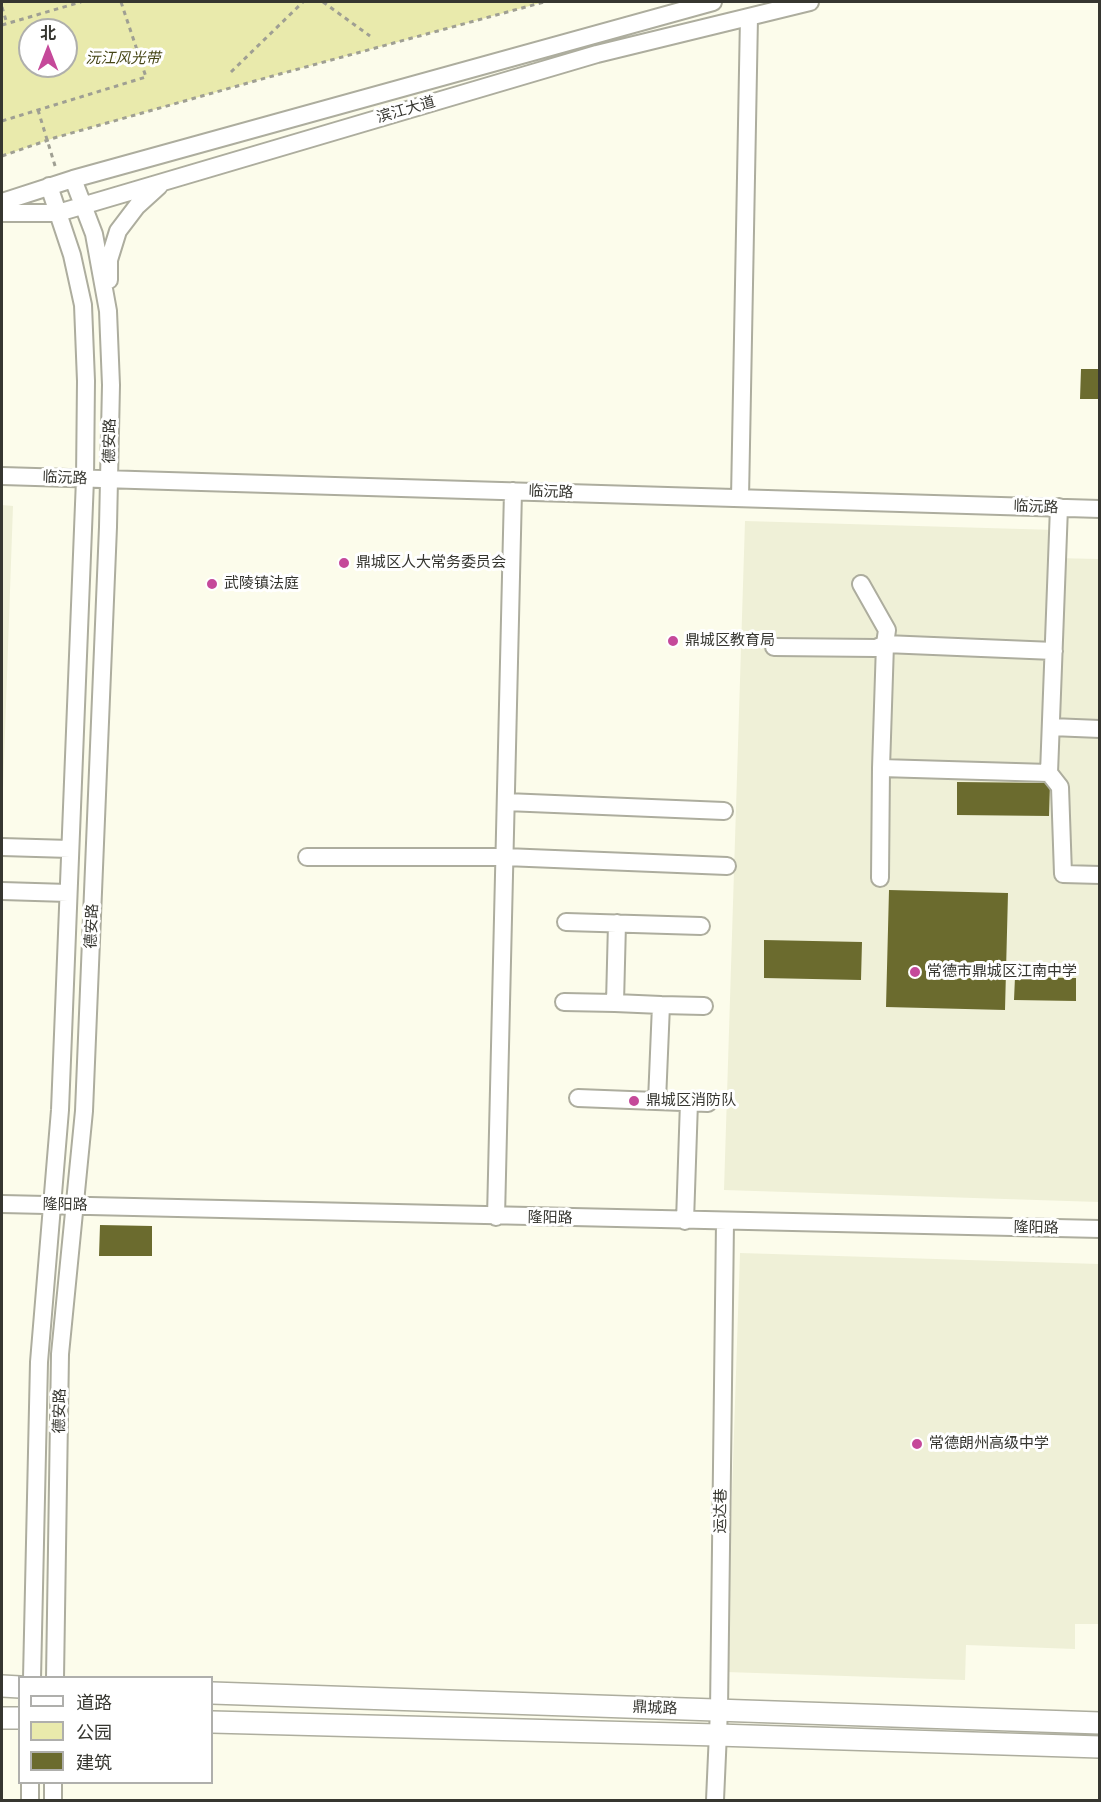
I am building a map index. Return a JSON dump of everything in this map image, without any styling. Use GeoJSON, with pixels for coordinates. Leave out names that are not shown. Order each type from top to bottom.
{"type":"FeatureCollection","features":[{"type":"Feature","properties":{"kind":"main road"},"geometry":{"type":"LineString","coordinates":[[2,1686],[18,1687]]}},
{"type":"Feature","properties":{"kind":"main road","name":"鼎城路"},"geometry":{"type":"LineString","coordinates":[[213,1693],[1100,1723]]}},
{"type":"Feature","properties":{"kind":"main road"},"geometry":{"type":"LineString","coordinates":[[2,1718],[18,1718]]}},
{"type":"Feature","properties":{"kind":"main road","name":"鼎城路"},"geometry":{"type":"LineString","coordinates":[[213,1722],[1100,1748]]}},
{"type":"Feature","properties":{"kind":"street","name":"滨江大道"},"geometry":{"type":"LineString","coordinates":[[2,202],[61,183],[713,2]]}},
{"type":"Feature","properties":{"kind":"street","name":"滨江大道"},"geometry":{"type":"LineString","coordinates":[[2,213],[58,213],[597,54],[810,2]]}},
{"type":"Feature","properties":{"kind":"street"},"geometry":{"type":"LineString","coordinates":[[740,498],[749,16]]}},
{"type":"Feature","properties":{"kind":"street"},"geometry":{"type":"LineString","coordinates":[[108,311],[109,260],[118,231],[137,206],[163,182]]}},
{"type":"Feature","properties":{"kind":"street","name":"德安路"},"geometry":{"type":"LineString","coordinates":[[55,1676],[60,1354],[85,1087],[110,480],[111,385],[108,311],[94,234],[84,205],[61,183]]}},
{"type":"Feature","properties":{"kind":"street","name":"德安路"},"geometry":{"type":"LineString","coordinates":[[32,1676],[39,1362],[60,1110],[85,479],[86,381],[83,305],[72,255],[58,213],[61,183]]}},
{"type":"Feature","properties":{"kind":"street","name":"临沅路"},"geometry":{"type":"LineString","coordinates":[[2,476],[1100,509]]}},
{"type":"Feature","properties":{"kind":"street"},"geometry":{"type":"LineString","coordinates":[[496,1217],[513,491]]}},
{"type":"Feature","properties":{"kind":"street"},"geometry":{"type":"LineString","coordinates":[[1059,507],[1049,773],[1060,787],[1063,874],[1100,875]]}},
{"type":"Feature","properties":{"kind":"street"},"geometry":{"type":"LineString","coordinates":[[861,584],[886,630],[880,878]]}},
{"type":"Feature","properties":{"kind":"street"},"geometry":{"type":"LineString","coordinates":[[774,647],[876,648],[885,644],[1054,651]]}},
{"type":"Feature","properties":{"kind":"street"},"geometry":{"type":"LineString","coordinates":[[1051,727],[1100,729]]}},
{"type":"Feature","properties":{"kind":"street"},"geometry":{"type":"LineString","coordinates":[[881,768],[1049,773]]}},
{"type":"Feature","properties":{"kind":"street"},"geometry":{"type":"LineString","coordinates":[[506,802],[724,811]]}},
{"type":"Feature","properties":{"kind":"street"},"geometry":{"type":"LineString","coordinates":[[2,847],[70,849]]}},
{"type":"Feature","properties":{"kind":"street"},"geometry":{"type":"LineString","coordinates":[[307,857],[505,857],[727,866]]}},
{"type":"Feature","properties":{"kind":"street"},"geometry":{"type":"LineString","coordinates":[[2,891],[68,893]]}},
{"type":"Feature","properties":{"kind":"street"},"geometry":{"type":"LineString","coordinates":[[566,922],[701,926]]}},
{"type":"Feature","properties":{"kind":"street"},"geometry":{"type":"LineString","coordinates":[[615,1004],[617,923]]}},
{"type":"Feature","properties":{"kind":"street"},"geometry":{"type":"LineString","coordinates":[[564,1002],[704,1006]]}},
{"type":"Feature","properties":{"kind":"street"},"geometry":{"type":"LineString","coordinates":[[657,1101],[661,1005]]}},
{"type":"Feature","properties":{"kind":"street"},"geometry":{"type":"LineString","coordinates":[[578,1098],[708,1103]]}},
{"type":"Feature","properties":{"kind":"street"},"geometry":{"type":"LineString","coordinates":[[685,1221],[689,1102]]}},
{"type":"Feature","properties":{"kind":"street","name":"隆阳路"},"geometry":{"type":"LineString","coordinates":[[2,1204],[1100,1229]]}},
{"type":"Feature","properties":{"kind":"street","name":"运达巷"},"geometry":{"type":"LineString","coordinates":[[715,1800],[719,1710],[725,1222]]}},
{"type":"Feature","properties":{"kind":"street"},"geometry":{"type":"LineString","coordinates":[[30,1784],[30,1800]]}},
{"type":"Feature","properties":{"kind":"street"},"geometry":{"type":"LineString","coordinates":[[53,1784],[53,1800]]}},
{"type":"Feature","properties":{"kind":"path"},"geometry":{"type":"LineString","coordinates":[[2,25],[81,2]]}},
{"type":"Feature","properties":{"kind":"path"},"geometry":{"type":"LineString","coordinates":[[2,122],[146,77],[121,2]]}},
{"type":"Feature","properties":{"kind":"path"},"geometry":{"type":"LineString","coordinates":[[231,72],[303,2]]}},
{"type":"Feature","properties":{"kind":"path"},"geometry":{"type":"LineString","coordinates":[[323,2],[370,36]]}},
{"type":"Feature","properties":{"kind":"path"},"geometry":{"type":"LineString","coordinates":[[2,156],[54,138],[544,2]]}},
{"type":"Feature","properties":{"kind":"path"},"geometry":{"type":"LineString","coordinates":[[2,7],[6,24]]}},
{"type":"Feature","properties":{"kind":"path"},"geometry":{"type":"LineString","coordinates":[[38,110],[61,183]]}},
{"type":"Feature","properties":{"kind":"shaded area"},"geometry":{"type":"Polygon","coordinates":[[[2,505],[13,506],[3,789],[2,789],[2,505]]]}},
{"type":"Feature","properties":{"kind":"shaded area","name":"常德市鼎城区江南中学"},"geometry":{"type":"Polygon","coordinates":[[[745,521],[1056,530],[1055,558],[1099,559],[1099,1202],[724,1190],[745,521]]]}},
{"type":"Feature","properties":{"kind":"shaded area","name":"常德朗州高级中学"},"geometry":{"type":"Polygon","coordinates":[[[740,1253],[1099,1264],[1099,1624],[1075,1624],[1075,1649],[966,1645],[965,1680],[726,1672],[740,1253]]]}},
{"type":"Feature","properties":{"kind":"green space","name":"沅江风光带"},"geometry":{"type":"Polygon","coordinates":[[[2,2],[544,2],[269,77],[54,138],[2,156],[2,2]]]}},
{"type":"Feature","properties":{"kind":"building"},"geometry":{"type":"Polygon","coordinates":[[[1081,369],[1100,369],[1100,399],[1080,399],[1081,369]]]}},
{"type":"Feature","properties":{"kind":"building"},"geometry":{"type":"Polygon","coordinates":[[[957,782],[1050,783],[1049,816],[957,815],[957,782]]]}},
{"type":"Feature","properties":{"kind":"building"},"geometry":{"type":"Polygon","coordinates":[[[889,890],[1008,893],[1005,1010],[886,1007],[889,890]]]}},
{"type":"Feature","properties":{"kind":"building"},"geometry":{"type":"Polygon","coordinates":[[[764,940],[862,942],[861,980],[764,978],[764,940]]]}},
{"type":"Feature","properties":{"kind":"building"},"geometry":{"type":"Polygon","coordinates":[[[1015,977],[1076,978],[1076,1001],[1014,1000],[1015,977]]]}},
{"type":"Feature","properties":{"kind":"building"},"geometry":{"type":"Polygon","coordinates":[[[100,1225],[152,1226],[152,1256],[99,1256],[100,1225]]]}},
{"type":"Feature","properties":{"kind":"place","name":"鼎城区人大常务委员会"},"geometry":{"type":"Point","coordinates":[344,563]}},
{"type":"Feature","properties":{"kind":"place","name":"武陵镇法庭"},"geometry":{"type":"Point","coordinates":[212,584]}},
{"type":"Feature","properties":{"kind":"place","name":"鼎城区教育局"},"geometry":{"type":"Point","coordinates":[673,641]}},
{"type":"Feature","properties":{"kind":"place","name":"常德市鼎城区江南中学"},"geometry":{"type":"Point","coordinates":[915,972]}},
{"type":"Feature","properties":{"kind":"place","name":"鼎城区消防队"},"geometry":{"type":"Point","coordinates":[634,1101]}},
{"type":"Feature","properties":{"kind":"place","name":"常德朗州高级中学"},"geometry":{"type":"Point","coordinates":[917,1444]}}]}
